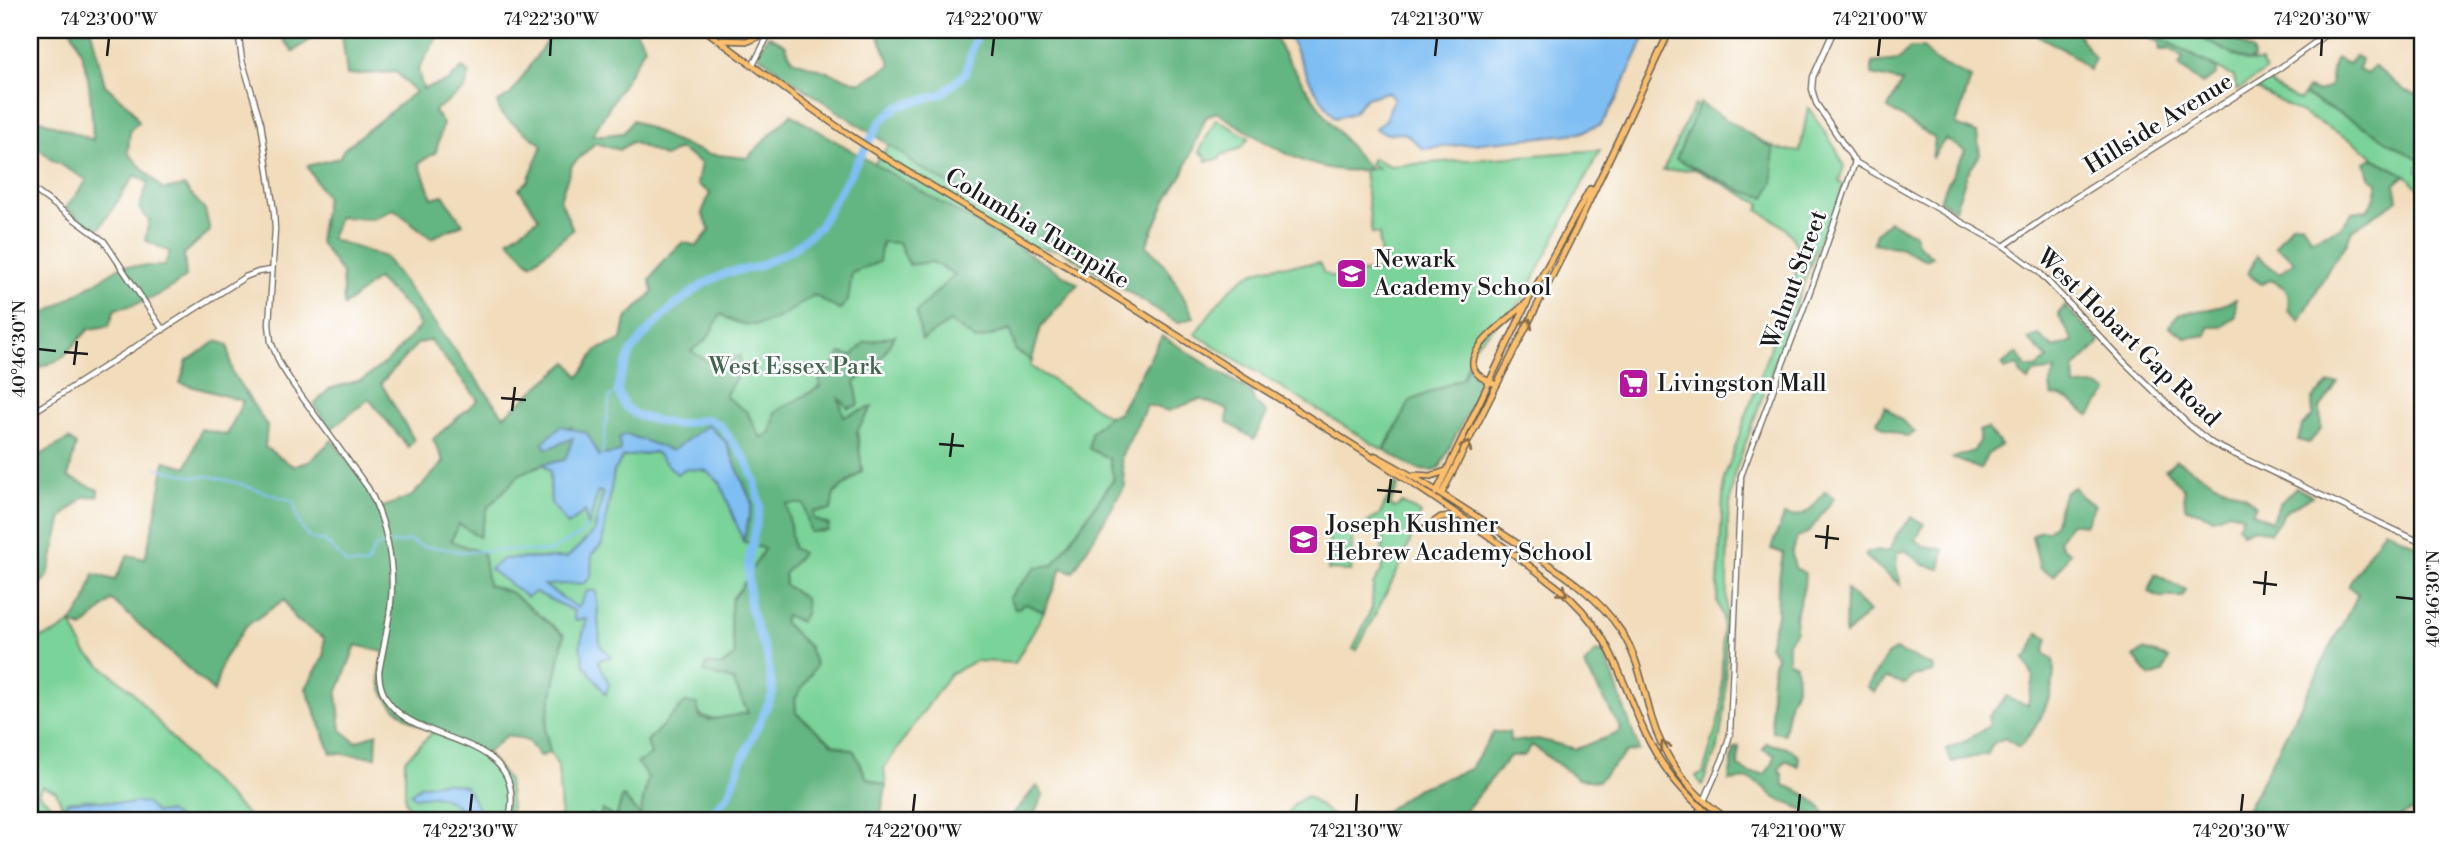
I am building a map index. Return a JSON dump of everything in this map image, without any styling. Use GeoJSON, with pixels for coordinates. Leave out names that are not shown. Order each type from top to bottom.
{"type":"FeatureCollection","features":[{"type":"Feature","properties":{"kind":"main road","name":"Columbia Turnpike"},"geometry":{"type":"LineString","coordinates":[[705,30],[852,137],[1103,288],[1358,447],[1559,589],[1586,614],[1614,656],[1652,746],[1670,774],[1700,808],[1716,820]]}},
{"type":"Feature","properties":{"kind":"main road"},"geometry":{"type":"LineString","coordinates":[[719,40],[745,41],[771,30]]}},
{"type":"Feature","properties":{"kind":"main road"},"geometry":{"type":"LineString","coordinates":[[1435,500],[1448,482],[1576,229],[1670,30]]}},
{"type":"Feature","properties":{"kind":"main road"},"geometry":{"type":"LineString","coordinates":[[1439,493],[1446,471],[1530,299],[1607,159]]}},
{"type":"Feature","properties":{"kind":"main road"},"geometry":{"type":"LineString","coordinates":[[1498,384],[1489,382],[1475,372],[1472,364],[1474,352],[1530,299]]}},
{"type":"Feature","properties":{"kind":"main road","name":"Columbia Turnpike"},"geometry":{"type":"LineString","coordinates":[[1358,447],[1406,472],[1455,503],[1573,580],[1597,601],[1612,618],[1633,652],[1652,719],[1664,748],[1681,775],[1704,801],[1729,820]]}},
{"type":"Feature","properties":{"kind":"main road"},"geometry":{"type":"LineString","coordinates":[[1406,472],[1431,477],[1446,471]]}},
{"type":"Feature","properties":{"kind":"main road"},"geometry":{"type":"LineString","coordinates":[[1448,482],[1448,491],[1455,503]]}},
{"type":"Feature","properties":{"kind":"main road"},"geometry":{"type":"LineString","coordinates":[[1424,528],[1441,517],[1462,518]]}},
{"type":"Feature","properties":{"kind":"main road"},"geometry":{"type":"LineString","coordinates":[[1695,820],[1704,801]]}},
{"type":"Feature","properties":{"kind":"street"},"geometry":{"type":"LineString","coordinates":[[238,30],[242,60],[261,123],[274,212],[270,332],[277,357],[294,386],[368,488],[380,519],[389,558],[392,581],[390,609],[379,672],[383,692],[395,709],[408,720],[477,747],[496,761],[510,789],[512,800],[509,820]]}},
{"type":"Feature","properties":{"kind":"street"},"geometry":{"type":"LineString","coordinates":[[753,65],[771,30]]}},
{"type":"Feature","properties":{"kind":"street"},"geometry":{"type":"LineString","coordinates":[[1834,30],[1813,77],[1812,89],[1816,103],[1855,162]]}},
{"type":"Feature","properties":{"kind":"street","name":"Hillside Avenue"},"geometry":{"type":"LineString","coordinates":[[2004,246],[2062,206],[2281,67],[2332,30]]}},
{"type":"Feature","properties":{"kind":"street","name":"West Hobart Gap Road"},"geometry":{"type":"LineString","coordinates":[[1855,162],[2004,246],[2047,280],[2122,360],[2189,425],[2213,443],[2422,543]]}},
{"type":"Feature","properties":{"kind":"street","name":"Walnut Street"},"geometry":{"type":"LineString","coordinates":[[1704,801],[1723,758],[1730,734],[1741,476],[1855,162]]}},
{"type":"Feature","properties":{"kind":"street"},"geometry":{"type":"LineString","coordinates":[[30,187],[90,229],[109,246],[163,330]]}},
{"type":"Feature","properties":{"kind":"street"},"geometry":{"type":"LineString","coordinates":[[30,414],[245,277],[272,270]]}},
{"type":"Feature","properties":{"kind":"green space"},"geometry":{"type":"Polygon","coordinates":[[[71,30],[91,30],[105,85],[131,108],[139,122],[130,130],[128,153],[163,190],[184,186],[205,210],[210,231],[184,254],[186,277],[153,298],[115,309],[109,326],[89,329],[61,359],[30,371],[30,323],[122,266],[164,266],[170,252],[145,240],[149,221],[139,208],[148,183],[135,175],[97,232],[66,208],[87,180],[52,160],[30,140],[30,116],[93,140],[86,70],[71,30]]]}},
{"type":"Feature","properties":{"kind":"green space"},"geometry":{"type":"Polygon","coordinates":[[[283,30],[323,30],[293,52],[281,36],[283,30]]]}},
{"type":"Feature","properties":{"kind":"green space"},"geometry":{"type":"Polygon","coordinates":[[[331,30],[446,30],[436,39],[418,70],[423,89],[449,81],[462,68],[470,73],[465,89],[434,111],[443,124],[436,152],[419,163],[432,198],[443,195],[463,224],[431,238],[394,209],[373,219],[339,217],[331,239],[385,257],[504,416],[568,362],[579,377],[597,350],[622,340],[626,319],[653,292],[650,280],[663,261],[683,242],[697,246],[710,230],[702,213],[710,193],[697,184],[701,163],[679,149],[665,157],[632,142],[619,150],[595,143],[572,165],[560,199],[573,230],[531,264],[508,240],[539,218],[519,189],[528,181],[542,145],[501,114],[497,103],[511,94],[554,30],[636,30],[645,47],[592,136],[623,133],[633,120],[674,141],[708,154],[747,158],[791,114],[1078,284],[1041,327],[1032,360],[1016,351],[1010,330],[976,340],[950,322],[922,340],[916,312],[955,274],[932,262],[909,265],[899,243],[882,242],[879,262],[852,273],[848,301],[839,310],[814,295],[780,317],[758,325],[746,325],[721,314],[707,339],[691,351],[713,364],[740,356],[739,373],[725,396],[747,412],[761,438],[771,432],[775,412],[820,387],[819,368],[830,371],[841,353],[852,356],[864,343],[895,335],[880,360],[855,383],[859,405],[848,408],[838,397],[844,416],[872,407],[857,431],[862,471],[834,493],[831,510],[814,512],[814,519],[829,525],[828,531],[810,532],[804,504],[787,504],[793,548],[802,553],[784,574],[785,585],[805,599],[806,612],[800,622],[786,615],[783,622],[809,647],[816,666],[795,699],[796,713],[833,744],[854,751],[867,778],[886,786],[880,820],[599,820],[602,810],[616,818],[623,796],[640,816],[648,777],[637,763],[651,755],[647,741],[686,702],[697,704],[700,717],[709,720],[748,713],[733,680],[704,672],[707,664],[721,666],[735,655],[730,618],[732,599],[764,549],[743,541],[752,503],[726,442],[672,451],[626,434],[621,452],[599,456],[571,427],[547,449],[574,437],[565,460],[543,464],[520,474],[488,507],[479,537],[459,524],[451,541],[483,553],[488,585],[510,592],[564,635],[545,730],[550,752],[540,757],[528,741],[507,735],[487,753],[423,727],[393,706],[384,693],[380,679],[384,652],[356,645],[337,694],[341,730],[356,742],[377,733],[376,757],[331,753],[306,688],[324,656],[324,638],[296,620],[284,600],[246,626],[223,660],[214,692],[112,600],[82,628],[71,623],[85,603],[94,574],[115,580],[128,555],[145,559],[165,461],[187,467],[201,429],[227,435],[243,401],[180,383],[187,361],[217,341],[228,345],[232,372],[267,426],[265,447],[293,466],[309,462],[332,440],[368,488],[378,509],[412,496],[444,462],[433,439],[478,400],[430,340],[417,344],[381,383],[414,440],[408,447],[369,399],[331,429],[314,405],[329,389],[364,379],[392,357],[420,326],[412,312],[377,279],[344,306],[342,274],[319,241],[326,198],[307,166],[339,158],[344,149],[415,92],[396,72],[347,75],[342,35],[331,30]]]}},
{"type":"Feature","properties":{"kind":"green space"},"geometry":{"type":"Polygon","coordinates":[[[876,30],[1270,30],[1316,102],[1370,169],[1349,171],[1308,163],[1270,145],[1216,112],[1206,117],[1183,173],[1166,200],[1146,246],[1168,270],[1194,317],[1178,323],[1071,256],[911,162],[758,55],[768,35],[785,44],[792,60],[860,83],[891,65],[876,30]]]}},
{"type":"Feature","properties":{"kind":"green space","name":"West Essex Park"},"geometry":{"type":"Polygon","coordinates":[[[1254,30],[1056,250],[1026,246],[953,324],[977,340],[1011,330],[1016,351],[1032,360],[1030,366],[1108,416],[1091,433],[1109,458],[1114,478],[1026,604],[1044,612],[1015,663],[975,661],[950,674],[884,768],[886,786],[867,778],[854,751],[833,744],[796,713],[795,699],[809,647],[783,622],[786,615],[805,599],[785,585],[784,574],[793,548],[786,503],[804,504],[814,519],[813,512],[862,471],[857,431],[768,520],[688,422],[682,327],[868,172],[907,122],[1254,30]]]}},
{"type":"Feature","properties":{"kind":"green space"},"geometry":{"type":"Polygon","coordinates":[[[2028,30],[2075,30],[2095,58],[2089,71],[2068,53],[2028,30]]]}},
{"type":"Feature","properties":{"kind":"green space"},"geometry":{"type":"Polygon","coordinates":[[[2139,30],[2158,30],[2164,40],[2217,69],[2216,75],[2202,84],[2179,66],[2183,58],[2169,49],[2160,51],[2159,42],[2141,35],[2139,30]]]}},
{"type":"Feature","properties":{"kind":"green space"},"geometry":{"type":"Polygon","coordinates":[[[2158,30],[2186,30],[2247,62],[2261,62],[2266,71],[2237,90],[2234,77],[2164,40],[2158,30]]]}},
{"type":"Feature","properties":{"kind":"green space"},"geometry":{"type":"Polygon","coordinates":[[[2186,30],[2220,30],[2253,51],[2254,59],[2248,62],[2186,30]]]}},
{"type":"Feature","properties":{"kind":"green space"},"geometry":{"type":"Polygon","coordinates":[[[1910,48],[1923,48],[1935,61],[1971,78],[1956,125],[1977,133],[1980,155],[1967,174],[1955,209],[1939,200],[1965,151],[1945,139],[1932,159],[1935,139],[1888,108],[1902,82],[1872,75],[1872,63],[1899,60],[1910,48]]]}},
{"type":"Feature","properties":{"kind":"green space"},"geometry":{"type":"Polygon","coordinates":[[[2355,56],[2361,59],[2358,70],[2367,74],[2374,66],[2404,90],[2422,96],[2420,161],[2365,127],[2304,95],[2308,88],[2318,92],[2329,87],[2336,58],[2348,64],[2355,56]]]}},
{"type":"Feature","properties":{"kind":"green space"},"geometry":{"type":"Polygon","coordinates":[[[2268,80],[2274,87],[2300,101],[2304,95],[2365,127],[2420,161],[2417,171],[2422,174],[2422,189],[2406,175],[2373,158],[2351,140],[2255,88],[2268,80]]]}},
{"type":"Feature","properties":{"kind":"green space"},"geometry":{"type":"Polygon","coordinates":[[[1700,103],[1773,149],[1773,183],[1765,197],[1745,192],[1676,159],[1700,103]]]}},
{"type":"Feature","properties":{"kind":"green space"},"geometry":{"type":"Polygon","coordinates":[[[1694,105],[1777,149],[1800,152],[1808,107],[1844,166],[1839,182],[1844,185],[1825,237],[1821,235],[1734,475],[1728,520],[1725,709],[1718,746],[1702,785],[1696,776],[1703,774],[1721,711],[1723,617],[1717,601],[1724,479],[1800,262],[1792,236],[1758,210],[1761,204],[1695,169],[1663,171],[1694,105]]]}},
{"type":"Feature","properties":{"kind":"green space"},"geometry":{"type":"Polygon","coordinates":[[[1216,119],[1249,138],[1241,148],[1220,156],[1220,159],[1206,161],[1205,155],[1199,152],[1216,119]]]}},
{"type":"Feature","properties":{"kind":"green space","name":"Newark Academy School"},"geometry":{"type":"Polygon","coordinates":[[[1600,150],[1523,300],[1474,346],[1462,378],[1410,402],[1383,450],[1195,334],[1231,289],[1260,270],[1320,263],[1323,272],[1332,277],[1382,270],[1379,234],[1372,234],[1364,170],[1378,168],[1370,164],[1373,158],[1390,166],[1600,150]]]}},
{"type":"Feature","properties":{"kind":"green space"},"geometry":{"type":"Polygon","coordinates":[[[2373,158],[2406,175],[2395,184],[2398,200],[2352,230],[2346,245],[2332,263],[2300,321],[2288,310],[2289,299],[2285,288],[2271,280],[2261,284],[2248,273],[2257,256],[2279,273],[2294,262],[2275,247],[2291,224],[2302,223],[2311,239],[2340,228],[2352,212],[2367,210],[2375,197],[2378,183],[2369,177],[2365,162],[2373,158]]]}},
{"type":"Feature","properties":{"kind":"green space"},"geometry":{"type":"Polygon","coordinates":[[[1889,221],[1915,234],[1916,242],[1932,257],[1926,260],[1901,248],[1873,243],[1876,233],[1889,221]]]}},
{"type":"Feature","properties":{"kind":"green space"},"geometry":{"type":"Polygon","coordinates":[[[2236,299],[2236,316],[2222,327],[2209,327],[2207,335],[2187,338],[2169,326],[2179,314],[2215,308],[2236,299]]]}},
{"type":"Feature","properties":{"kind":"green space"},"geometry":{"type":"Polygon","coordinates":[[[2065,306],[2100,342],[2074,369],[2075,387],[2093,385],[2108,393],[2090,416],[2068,400],[2052,396],[2050,386],[2055,370],[2034,373],[2028,381],[2021,375],[2018,365],[2005,370],[2002,364],[2017,353],[2026,367],[2036,368],[2048,359],[2028,339],[2039,335],[2054,348],[2073,341],[2058,314],[2065,306]]]}},
{"type":"Feature","properties":{"kind":"green space"},"geometry":{"type":"Polygon","coordinates":[[[1162,336],[1251,392],[1255,403],[1267,413],[1254,439],[1227,422],[1228,410],[1200,399],[1169,411],[1147,405],[1121,457],[1125,486],[1073,572],[1062,568],[1044,612],[1026,604],[1015,609],[1009,598],[1036,567],[1053,565],[1114,479],[1109,458],[1089,449],[1091,433],[1108,416],[1118,414],[1162,336]]]}},
{"type":"Feature","properties":{"kind":"green space"},"geometry":{"type":"Polygon","coordinates":[[[1469,365],[1482,383],[1439,469],[1418,469],[1385,450],[1410,401],[1462,378],[1469,365]]]}},
{"type":"Feature","properties":{"kind":"green space"},"geometry":{"type":"Polygon","coordinates":[[[2338,383],[2320,408],[2321,429],[2309,443],[2298,440],[2302,426],[2313,415],[2312,399],[2329,384],[2338,383]]]}},
{"type":"Feature","properties":{"kind":"green space"},"geometry":{"type":"Polygon","coordinates":[[[1885,406],[1915,432],[1908,437],[1884,428],[1877,422],[1885,406]]]}},
{"type":"Feature","properties":{"kind":"green space"},"geometry":{"type":"Polygon","coordinates":[[[1987,428],[2001,445],[1987,455],[1980,469],[1953,458],[1974,451],[1979,441],[1979,431],[1987,428]]]}},
{"type":"Feature","properties":{"kind":"green space"},"geometry":{"type":"Polygon","coordinates":[[[69,439],[76,445],[68,477],[98,490],[98,496],[84,497],[62,517],[48,576],[30,593],[30,477],[36,472],[30,461],[69,439]]]}},
{"type":"Feature","properties":{"kind":"green space"},"geometry":{"type":"Polygon","coordinates":[[[655,452],[677,474],[694,469],[706,471],[716,478],[727,497],[743,541],[764,549],[732,599],[730,618],[735,655],[721,666],[705,672],[733,680],[748,713],[708,718],[686,702],[672,718],[652,755],[640,817],[622,797],[616,818],[603,810],[599,820],[590,814],[589,820],[558,820],[561,813],[558,766],[550,752],[545,730],[564,635],[510,592],[488,585],[451,541],[459,524],[479,537],[488,507],[520,474],[543,464],[550,471],[551,503],[585,510],[587,526],[598,491],[603,493],[594,532],[567,558],[503,559],[535,591],[587,618],[580,645],[609,684],[598,660],[610,657],[600,645],[596,591],[578,608],[542,584],[585,583],[592,554],[602,544],[614,471],[623,457],[655,452]]]}},
{"type":"Feature","properties":{"kind":"green space"},"geometry":{"type":"Polygon","coordinates":[[[2176,460],[2216,483],[2244,495],[2256,506],[2252,512],[2271,522],[2279,504],[2296,487],[2312,496],[2285,512],[2270,533],[2254,528],[2242,533],[2238,526],[2243,516],[2229,512],[2213,518],[2185,507],[2184,489],[2165,470],[2176,460]]]}},
{"type":"Feature","properties":{"kind":"green space"},"geometry":{"type":"Polygon","coordinates":[[[1395,484],[1398,486],[1389,506],[1395,508],[1402,503],[1421,514],[1400,566],[1357,650],[1353,649],[1372,608],[1373,585],[1382,570],[1383,535],[1370,528],[1367,523],[1380,514],[1395,484]]]}},
{"type":"Feature","properties":{"kind":"green space"},"geometry":{"type":"Polygon","coordinates":[[[2074,487],[2083,498],[2095,505],[2085,525],[2070,523],[2059,540],[2062,548],[2070,553],[2054,576],[2040,569],[2032,536],[2041,530],[2047,531],[2054,525],[2065,491],[2074,487]]]}},
{"type":"Feature","properties":{"kind":"green space"},"geometry":{"type":"Polygon","coordinates":[[[1825,491],[1834,498],[1809,532],[1797,538],[1792,554],[1795,568],[1805,573],[1795,618],[1796,631],[1788,642],[1788,661],[1796,665],[1797,686],[1790,700],[1784,734],[1772,732],[1771,683],[1776,656],[1769,645],[1777,615],[1783,553],[1771,549],[1784,515],[1803,514],[1813,507],[1825,491]]]}},
{"type":"Feature","properties":{"kind":"green space"},"geometry":{"type":"Polygon","coordinates":[[[1912,517],[1924,524],[1916,540],[1924,546],[1944,549],[1940,569],[1924,565],[1905,550],[1897,553],[1896,565],[1900,585],[1865,556],[1867,552],[1889,551],[1897,534],[1912,517]]]}},
{"type":"Feature","properties":{"kind":"green space"},"geometry":{"type":"Polygon","coordinates":[[[1330,527],[1353,528],[1351,571],[1328,570],[1330,527]]]}},
{"type":"Feature","properties":{"kind":"green space"},"geometry":{"type":"Polygon","coordinates":[[[2384,529],[2422,548],[2422,807],[2401,815],[2396,820],[2242,820],[2358,594],[2348,586],[2384,529]]]}},
{"type":"Feature","properties":{"kind":"green space"},"geometry":{"type":"Polygon","coordinates":[[[2155,574],[2186,590],[2182,597],[2160,597],[2149,592],[2155,574]]]}},
{"type":"Feature","properties":{"kind":"green space"},"geometry":{"type":"Polygon","coordinates":[[[1846,589],[1869,612],[1845,635],[1846,589]]]}},
{"type":"Feature","properties":{"kind":"green space"},"geometry":{"type":"Polygon","coordinates":[[[71,623],[85,652],[132,691],[192,762],[253,820],[180,820],[168,812],[156,813],[149,807],[132,803],[90,800],[67,802],[65,809],[72,820],[68,820],[56,791],[42,786],[38,793],[51,805],[55,819],[35,819],[30,812],[30,641],[56,633],[71,623]]]}},
{"type":"Feature","properties":{"kind":"green space"},"geometry":{"type":"Polygon","coordinates":[[[2038,633],[2048,638],[2044,653],[2053,659],[2054,670],[2046,706],[2034,729],[2019,747],[2004,738],[1992,744],[1988,754],[1952,762],[1946,749],[1966,741],[1990,725],[1988,717],[2007,696],[2028,705],[2033,676],[2024,659],[2030,653],[2038,633]]]}},
{"type":"Feature","properties":{"kind":"green space"},"geometry":{"type":"Polygon","coordinates":[[[1895,650],[1933,666],[1934,672],[1913,676],[1905,684],[1886,678],[1874,692],[1867,687],[1887,655],[1895,650]]]}},
{"type":"Feature","properties":{"kind":"green space"},"geometry":{"type":"Polygon","coordinates":[[[2143,650],[2169,658],[2163,673],[2150,677],[2134,657],[2143,650]]]}},
{"type":"Feature","properties":{"kind":"green space"},"geometry":{"type":"Polygon","coordinates":[[[1596,652],[1605,654],[1639,750],[1626,753],[1598,781],[1578,779],[1532,745],[1524,756],[1510,756],[1458,820],[1354,820],[1358,811],[1380,815],[1416,789],[1470,769],[1494,732],[1509,732],[1510,742],[1538,739],[1576,749],[1616,734],[1621,729],[1584,665],[1596,652]]]}},
{"type":"Feature","properties":{"kind":"green space"},"geometry":{"type":"Polygon","coordinates":[[[433,732],[487,753],[508,781],[511,809],[508,820],[409,820],[412,815],[405,800],[405,760],[433,732]]]}},
{"type":"Feature","properties":{"kind":"green space"},"geometry":{"type":"Polygon","coordinates":[[[1766,743],[1791,749],[1799,757],[1798,766],[1786,760],[1779,769],[1783,776],[1783,785],[1810,798],[1822,808],[1829,820],[1820,820],[1775,798],[1765,788],[1749,779],[1729,781],[1734,749],[1739,747],[1738,767],[1749,773],[1765,774],[1775,755],[1763,749],[1766,743]]]}},
{"type":"Feature","properties":{"kind":"green space"},"geometry":{"type":"Polygon","coordinates":[[[1037,786],[1043,795],[1031,820],[1008,820],[1037,786]]]}},
{"type":"Feature","properties":{"kind":"green space"},"geometry":{"type":"Polygon","coordinates":[[[1307,796],[1338,820],[1284,820],[1294,804],[1307,796]]]}},
{"type":"Feature","properties":{"kind":"water"},"geometry":{"type":"Polygon","coordinates":[[[1286,30],[1648,30],[1615,102],[1600,125],[1580,133],[1423,149],[1405,133],[1388,134],[1375,128],[1385,121],[1394,98],[1387,92],[1366,98],[1353,113],[1335,118],[1313,87],[1286,30]]]}},
{"type":"Feature","properties":{"kind":"water"},"geometry":{"type":"Polygon","coordinates":[[[708,425],[726,442],[752,504],[743,541],[720,482],[705,470],[684,469],[677,474],[655,452],[623,457],[614,471],[602,544],[592,554],[591,577],[585,583],[544,585],[578,608],[587,591],[596,591],[600,645],[611,657],[598,660],[609,684],[606,694],[584,664],[580,645],[587,619],[574,620],[574,611],[535,592],[527,597],[490,569],[503,559],[567,558],[594,532],[603,493],[598,491],[588,528],[585,511],[568,525],[551,503],[550,471],[543,464],[565,460],[573,438],[547,449],[542,443],[561,426],[587,433],[599,456],[621,452],[619,438],[626,434],[672,451],[708,425]]]}},
{"type":"Feature","properties":{"kind":"water"},"geometry":{"type":"Polygon","coordinates":[[[442,782],[465,786],[477,806],[479,820],[466,820],[457,806],[443,797],[414,797],[411,793],[420,786],[442,782]]]}},
{"type":"Feature","properties":{"kind":"water"},"geometry":{"type":"Polygon","coordinates":[[[90,800],[146,803],[156,813],[168,812],[180,820],[72,820],[65,809],[67,802],[90,800]]]}},
{"type":"Feature","properties":{"kind":"waterway"},"geometry":{"type":"LineString","coordinates":[[286,39],[299,30]]}},
{"type":"Feature","properties":{"kind":"waterway"},"geometry":{"type":"LineString","coordinates":[[705,820],[729,794],[773,693],[767,656],[750,608],[748,564],[760,506],[755,481],[745,459],[720,425],[708,419],[675,425],[638,416],[625,407],[618,391],[620,378],[631,352],[674,306],[702,285],[726,273],[757,267],[793,249],[819,227],[881,121],[897,107],[942,94],[965,74],[978,30]]}},
{"type":"Feature","properties":{"kind":"waterway"},"geometry":{"type":"LineString","coordinates":[[602,456],[610,396],[618,391]]}},
{"type":"Feature","properties":{"kind":"waterway"},"geometry":{"type":"LineString","coordinates":[[157,468],[234,482],[295,502],[303,531],[328,544],[346,564],[367,565],[375,547],[383,545]]}},
{"type":"Feature","properties":{"kind":"waterway"},"geometry":{"type":"LineString","coordinates":[[391,543],[407,540],[425,547],[462,552],[549,552],[580,535],[587,526]]}},
{"type":"Feature","properties":{"kind":"place","name":"Newark Academy School"},"geometry":{"type":"Point","coordinates":[1351,274]}},
{"type":"Feature","properties":{"kind":"place","name":"Livingston Mall"},"geometry":{"type":"Point","coordinates":[1634,384]}},
{"type":"Feature","properties":{"kind":"place","name":"Joseph Kushner Hebrew Academy School"},"geometry":{"type":"Point","coordinates":[1303,539]}}]}
